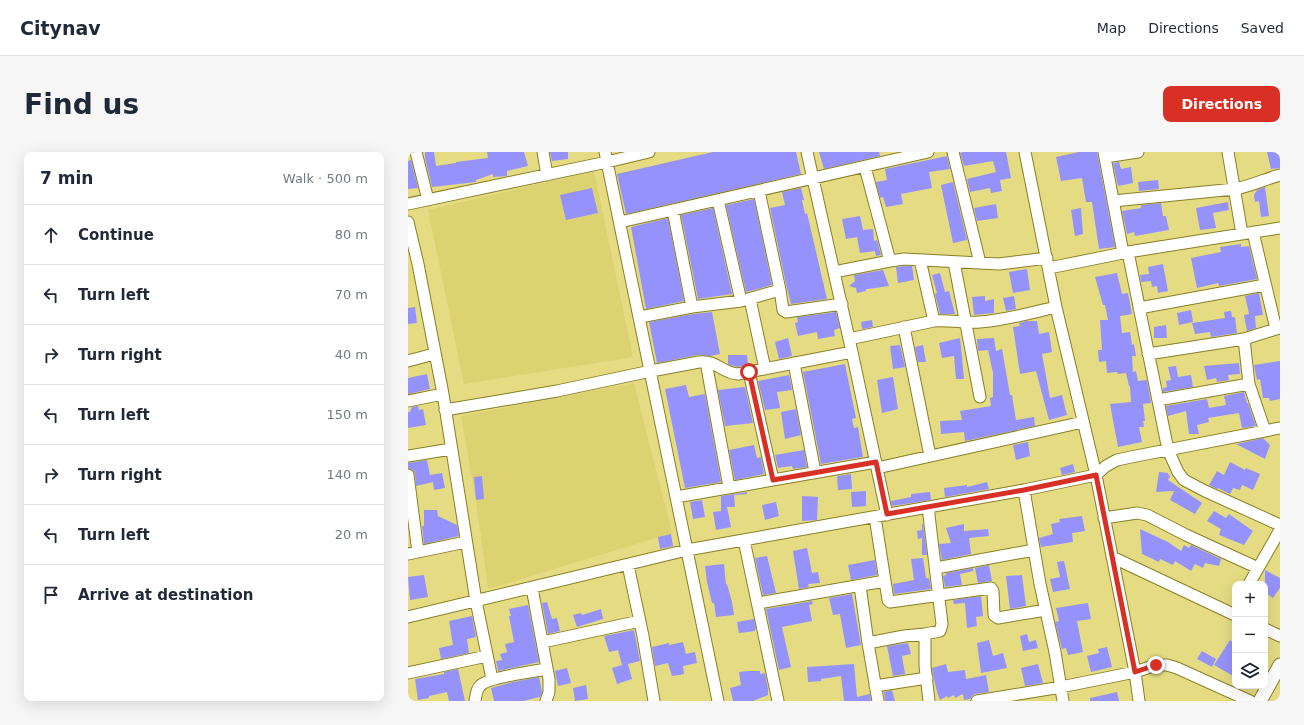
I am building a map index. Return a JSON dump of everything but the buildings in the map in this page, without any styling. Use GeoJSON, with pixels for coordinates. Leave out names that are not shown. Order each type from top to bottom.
{"type":"FeatureCollection","features":[{"type":"Feature","properties":{"kind":"street"},"geometry":{"type":"LineString","coordinates":[[416,152],[428,200]]}},
{"type":"Feature","properties":{"kind":"street"},"geometry":{"type":"LineString","coordinates":[[543,152],[547,175]]}},
{"type":"Feature","properties":{"kind":"street"},"geometry":{"type":"LineString","coordinates":[[408,204],[547,175],[606,157],[649,152]]}},
{"type":"Feature","properties":{"kind":"street"},"geometry":{"type":"LineString","coordinates":[[807,152],[850,339],[887,514]]}},
{"type":"Feature","properties":{"kind":"street"},"geometry":{"type":"LineString","coordinates":[[620,222],[928,152]]}},
{"type":"Feature","properties":{"kind":"street"},"geometry":{"type":"LineString","coordinates":[[953,152],[980,263]]}},
{"type":"Feature","properties":{"kind":"street"},"geometry":{"type":"LineString","coordinates":[[1025,152],[1056,307],[1096,475],[1140,701]]}},
{"type":"Feature","properties":{"kind":"street"},"geometry":{"type":"LineString","coordinates":[[1138,152],[1104,154],[1113,201],[1139,308],[1168,450],[1178,472],[1184,480],[1280,525]]}},
{"type":"Feature","properties":{"kind":"street"},"geometry":{"type":"LineString","coordinates":[[1228,152],[1242,234]]}},
{"type":"Feature","properties":{"kind":"street"},"geometry":{"type":"LineString","coordinates":[[606,157],[718,701]]}},
{"type":"Feature","properties":{"kind":"street"},"geometry":{"type":"LineString","coordinates":[[865,167],[890,261]]}},
{"type":"Feature","properties":{"kind":"street"},"geometry":{"type":"LineString","coordinates":[[1113,201],[1235,189],[1250,186],[1280,175]]}},
{"type":"Feature","properties":{"kind":"street"},"geometry":{"type":"LineString","coordinates":[[759,191],[783,310],[786,312],[842,304]]}},
{"type":"Feature","properties":{"kind":"street"},"geometry":{"type":"LineString","coordinates":[[718,200],[765,369]]}},
{"type":"Feature","properties":{"kind":"street"},"geometry":{"type":"LineString","coordinates":[[673,210],[692,307]]}},
{"type":"Feature","properties":{"kind":"street"},"geometry":{"type":"LineString","coordinates":[[408,222],[413,265],[443,394],[476,601],[492,680]]}},
{"type":"Feature","properties":{"kind":"street"},"geometry":{"type":"LineString","coordinates":[[834,272],[904,259],[1005,264],[1048,263],[1280,228]]}},
{"type":"Feature","properties":{"kind":"street"},"geometry":{"type":"LineString","coordinates":[[1148,354],[1244,340],[1278,328],[1264,285],[1253,232]]}},
{"type":"Feature","properties":{"kind":"street"},"geometry":{"type":"LineString","coordinates":[[920,260],[934,321]]}},
{"type":"Feature","properties":{"kind":"street"},"geometry":{"type":"LineString","coordinates":[[954,262],[967,322],[980,397]]}},
{"type":"Feature","properties":{"kind":"street"},"geometry":{"type":"LineString","coordinates":[[1139,308],[1264,285]]}},
{"type":"Feature","properties":{"kind":"street"},"geometry":{"type":"LineString","coordinates":[[640,317],[692,307],[745,300],[780,290]]}},
{"type":"Feature","properties":{"kind":"street"},"geometry":{"type":"LineString","coordinates":[[850,339],[934,321],[990,321],[1056,307]]}},
{"type":"Feature","properties":{"kind":"street"},"geometry":{"type":"LineString","coordinates":[[904,327],[930,456]]}},
{"type":"Feature","properties":{"kind":"street"},"geometry":{"type":"LineString","coordinates":[[1244,340],[1249,384],[1265,431]]}},
{"type":"Feature","properties":{"kind":"street"},"geometry":{"type":"LineString","coordinates":[[445,410],[557,391],[651,371],[706,362],[716,364],[731,374],[738,374],[852,352]]}},
{"type":"Feature","properties":{"kind":"street"},"geometry":{"type":"LineString","coordinates":[[408,361],[434,354]]}},
{"type":"Feature","properties":{"kind":"street"},"geometry":{"type":"LineString","coordinates":[[706,362],[729,488]]}},
{"type":"Feature","properties":{"kind":"street"},"geometry":{"type":"LineString","coordinates":[[794,363],[815,472]]}},
{"type":"Feature","properties":{"kind":"street"},"geometry":{"type":"LineString","coordinates":[[749,372],[773,480]]}},
{"type":"Feature","properties":{"kind":"street"},"geometry":{"type":"LineString","coordinates":[[1158,400],[1249,384]]}},
{"type":"Feature","properties":{"kind":"street"},"geometry":{"type":"LineString","coordinates":[[408,401],[443,394]]}},
{"type":"Feature","properties":{"kind":"street"},"geometry":{"type":"LineString","coordinates":[[676,497],[815,472],[876,465],[930,456],[1083,422]]}},
{"type":"Feature","properties":{"kind":"street"},"geometry":{"type":"LineString","coordinates":[[408,617],[687,550],[1024,490],[1096,475],[1106,466],[1117,460],[1280,428]]}},
{"type":"Feature","properties":{"kind":"street"},"geometry":{"type":"LineString","coordinates":[[408,456],[451,449]]}},
{"type":"Feature","properties":{"kind":"street"},"geometry":{"type":"LineString","coordinates":[[408,475],[413,553],[466,542]]}},
{"type":"Feature","properties":{"kind":"street"},"geometry":{"type":"LineString","coordinates":[[1024,490],[1063,701]]}},
{"type":"Feature","properties":{"kind":"street"},"geometry":{"type":"LineString","coordinates":[[868,643],[940,631],[942,624],[928,507]]}},
{"type":"Feature","properties":{"kind":"street"},"geometry":{"type":"LineString","coordinates":[[1104,518],[1137,513],[1147,515],[1186,535],[1258,568]]}},
{"type":"Feature","properties":{"kind":"street"},"geometry":{"type":"LineString","coordinates":[[875,517],[888,600],[890,602],[991,588],[993,591],[994,615],[998,618],[1046,610]]}},
{"type":"Feature","properties":{"kind":"street"},"geometry":{"type":"LineString","coordinates":[[1251,581],[1280,530]]}},
{"type":"Feature","properties":{"kind":"street"},"geometry":{"type":"LineString","coordinates":[[744,540],[778,701]]}},
{"type":"Feature","properties":{"kind":"street"},"geometry":{"type":"LineString","coordinates":[[936,568],[1034,550]]}},
{"type":"Feature","properties":{"kind":"street"},"geometry":{"type":"LineString","coordinates":[[1112,557],[1232,612]]}},
{"type":"Feature","properties":{"kind":"street"},"geometry":{"type":"LineString","coordinates":[[628,565],[640,621],[654,701]]}},
{"type":"Feature","properties":{"kind":"street"},"geometry":{"type":"LineString","coordinates":[[758,603],[885,582]]}},
{"type":"Feature","properties":{"kind":"street"},"geometry":{"type":"LineString","coordinates":[[860,586],[878,701]]}},
{"type":"Feature","properties":{"kind":"street"},"geometry":{"type":"LineString","coordinates":[[532,588],[547,668],[549,692],[546,701]]}},
{"type":"Feature","properties":{"kind":"street"},"geometry":{"type":"LineString","coordinates":[[542,642],[640,621]]}},
{"type":"Feature","properties":{"kind":"street"},"geometry":{"type":"LineString","coordinates":[[1268,630],[1280,636]]}},
{"type":"Feature","properties":{"kind":"street"},"geometry":{"type":"LineString","coordinates":[[925,634],[925,666],[929,701]]}},
{"type":"Feature","properties":{"kind":"street"},"geometry":{"type":"LineString","coordinates":[[408,673],[487,656]]}},
{"type":"Feature","properties":{"kind":"street"},"geometry":{"type":"LineString","coordinates":[[977,701],[1060,687],[1135,672],[1156,665],[1172,666],[1250,701]]}},
{"type":"Feature","properties":{"kind":"street"},"geometry":{"type":"LineString","coordinates":[[1260,701],[1280,665]]}},
{"type":"Feature","properties":{"kind":"street"},"geometry":{"type":"LineString","coordinates":[[475,701],[476,692],[480,686],[492,680],[547,668]]}},
{"type":"Feature","properties":{"kind":"street"},"geometry":{"type":"LineString","coordinates":[[875,686],[927,678]]}},
{"type":"Feature","properties":{"kind":"shaded area"},"geometry":{"type":"Polygon","coordinates":[[[594,171],[633,357],[464,384],[428,210],[594,171]]]}},
{"type":"Feature","properties":{"kind":"shaded area"},"geometry":{"type":"Polygon","coordinates":[[[634,383],[672,533],[488,589],[476,500],[461,416],[634,383]]]}},
{"type":"Feature","properties":{"kind":"route"},"geometry":{"type":"LineString","coordinates":[[749,372],[773,480],[876,462],[887,514],[1024,490],[1096,475],[1135,672],[1156,665]]}}]}
